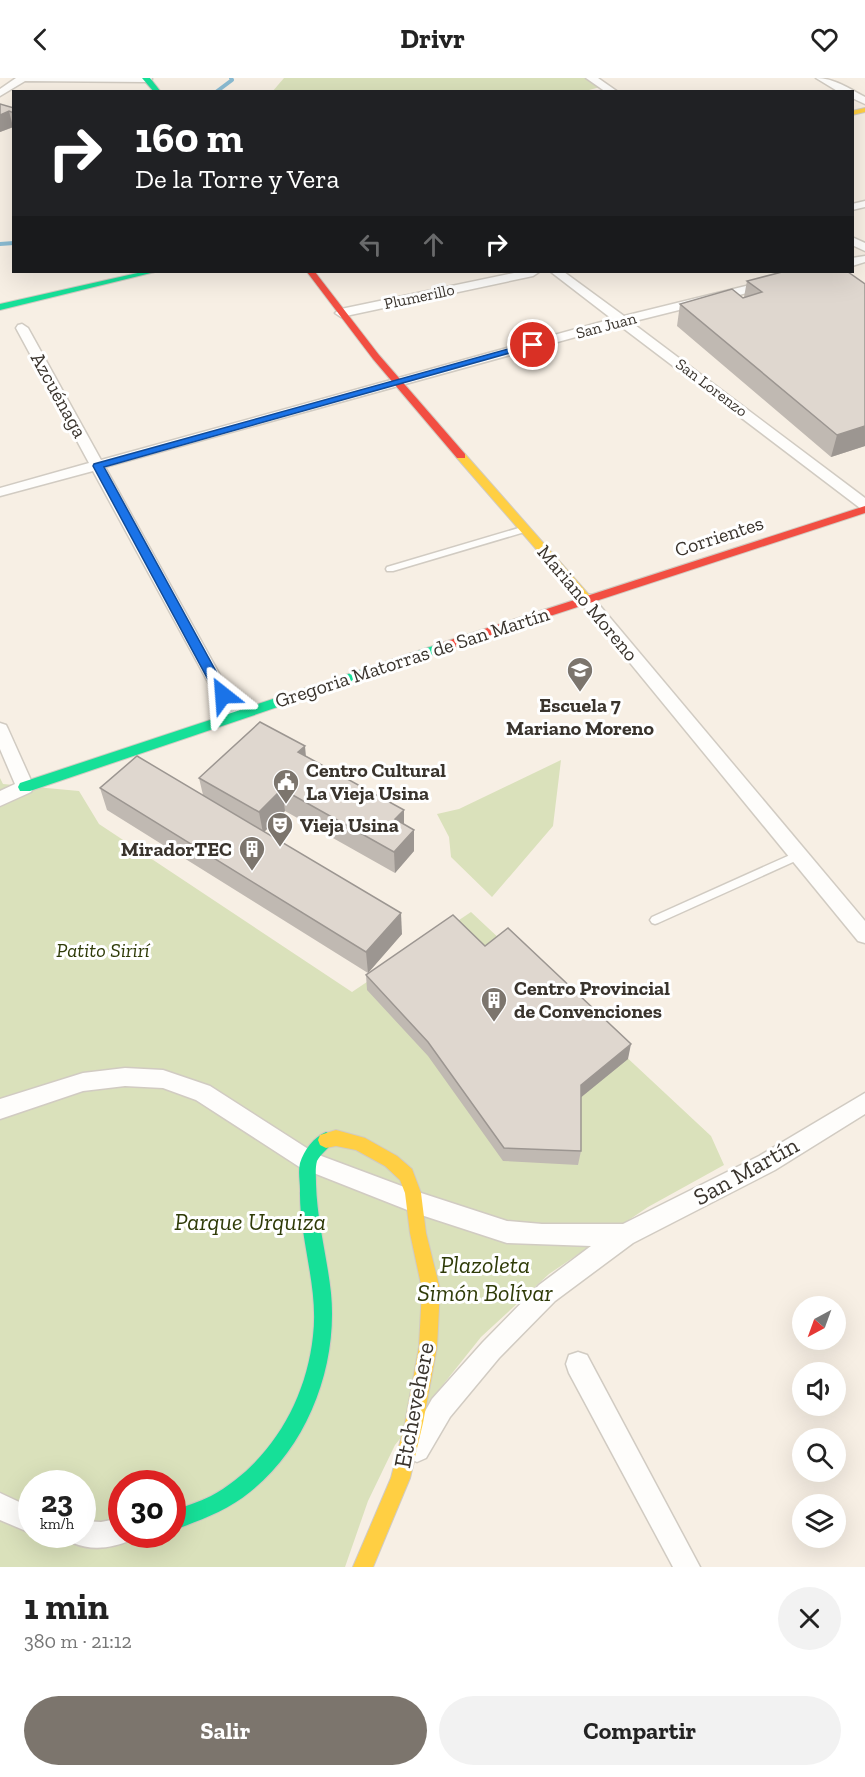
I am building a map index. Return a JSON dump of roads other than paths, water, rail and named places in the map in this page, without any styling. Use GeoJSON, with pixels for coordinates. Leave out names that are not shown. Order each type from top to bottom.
{"type":"FeatureCollection","features":[{"type":"Feature","properties":{"kind":"street"},"geometry":{"type":"LineString","coordinates":[[0,93],[22,78],[150,82]]}},
{"type":"Feature","properties":{"kind":"street"},"geometry":{"type":"LineString","coordinates":[[591,78],[610,90]]}},
{"type":"Feature","properties":{"kind":"street"},"geometry":{"type":"LineString","coordinates":[[821,78],[843,90]]}},
{"type":"Feature","properties":{"kind":"street"},"geometry":{"type":"LineString","coordinates":[[0,307],[147,273]]}},
{"type":"Feature","properties":{"kind":"street","name":"Mariano Moreno"},"geometry":{"type":"LineString","coordinates":[[312,273],[397,382],[586,599],[865,935]]}},
{"type":"Feature","properties":{"kind":"street","name":"Plumerillo"},"geometry":{"type":"LineString","coordinates":[[341,313],[528,273]]}},
{"type":"Feature","properties":{"kind":"street","name":"San Lorenzo"},"geometry":{"type":"LineString","coordinates":[[558,273],[624,320],[865,505]]}},
{"type":"Feature","properties":{"kind":"street","name":"San Juan"},"geometry":{"type":"LineString","coordinates":[[0,492],[624,320],[811,273]]}},
{"type":"Feature","properties":{"kind":"street","name":"Azcuénaga"},"geometry":{"type":"LineString","coordinates":[[22,328],[234,715]]}},
{"type":"Feature","properties":{"kind":"street","name":"Corrientes"},"geometry":{"type":"LineString","coordinates":[[586,599],[865,509]]}},
{"type":"Feature","properties":{"kind":"street","name":"Gregoria Matorras de San Martín"},"geometry":{"type":"LineString","coordinates":[[0,799],[25,787],[234,715],[586,599]]}},
{"type":"Feature","properties":{"kind":"street"},"geometry":{"type":"LineString","coordinates":[[0,729],[25,787]]}},
{"type":"Feature","properties":{"kind":"street"},"geometry":{"type":"LineString","coordinates":[[0,1109],[83,1082],[125,1077],[163,1079],[212,1099],[240,1114],[289,1150],[309,1161],[415,1202],[507,1232],[542,1235],[625,1235]]}},
{"type":"Feature","properties":{"kind":"street","name":"San Martín"},"geometry":{"type":"LineString","coordinates":[[398,1482],[441,1408],[491,1350],[547,1293],[625,1235],[767,1163],[865,1103]]}},
{"type":"Feature","properties":{"kind":"street","name":"Etchevehere"},"geometry":{"type":"LineString","coordinates":[[309,1161],[316,1148],[333,1137],[369,1147],[399,1166],[410,1179],[418,1231],[431,1287],[430,1324],[420,1398],[398,1482],[369,1546],[363,1567]]}},
{"type":"Feature","properties":{"kind":"street"},"geometry":{"type":"LineString","coordinates":[[186,1515],[221,1501],[259,1471],[289,1436],[313,1389],[322,1342],[324,1305],[310,1237],[307,1194],[309,1161]]}},
{"type":"Feature","properties":{"kind":"street"},"geometry":{"type":"LineString","coordinates":[[578,1364],[687,1567]]}},
{"type":"Feature","properties":{"kind":"street"},"geometry":{"type":"LineString","coordinates":[[0,1506],[18,1515]]}},
{"type":"Feature","properties":{"kind":"lane"},"geometry":{"type":"LineString","coordinates":[[390,569],[525,529]]}},
{"type":"Feature","properties":{"kind":"lane"},"geometry":{"type":"LineString","coordinates":[[655,920],[799,855]]}},
{"type":"Feature","properties":{"kind":"waterway"},"geometry":{"type":"LineString","coordinates":[[219,90],[232,80],[231,78]]}},
{"type":"Feature","properties":{"kind":"waterway"},"geometry":{"type":"LineString","coordinates":[[0,244],[12,243]]}},
{"type":"Feature","properties":{"kind":"place","name":"Escuela 7 Mariano Moreno"},"geometry":{"type":"Point","coordinates":[580,693]}},
{"type":"Feature","properties":{"kind":"place","name":"Centro Cultural La Vieja Usina"},"geometry":{"type":"Point","coordinates":[286,805]}},
{"type":"Feature","properties":{"kind":"place","name":"Vieja Usina"},"geometry":{"type":"Point","coordinates":[280,848]}},
{"type":"Feature","properties":{"kind":"place","name":"MiradorTEC"},"geometry":{"type":"Point","coordinates":[252,872]}},
{"type":"Feature","properties":{"kind":"place","name":"Centro Provincial de Convenciones"},"geometry":{"type":"Point","coordinates":[494,1023]}},
{"type":"Feature","properties":{"kind":"park label","name":"Patito Sirirí"},"geometry":{"type":"Point","coordinates":[103,950]}},
{"type":"Feature","properties":{"kind":"park label","name":"Parque Urquiza"},"geometry":{"type":"Point","coordinates":[250,1222]}},
{"type":"Feature","properties":{"kind":"park label","name":"Plazoleta Simón Bolívar"},"geometry":{"type":"Point","coordinates":[485,1279]}}]}
